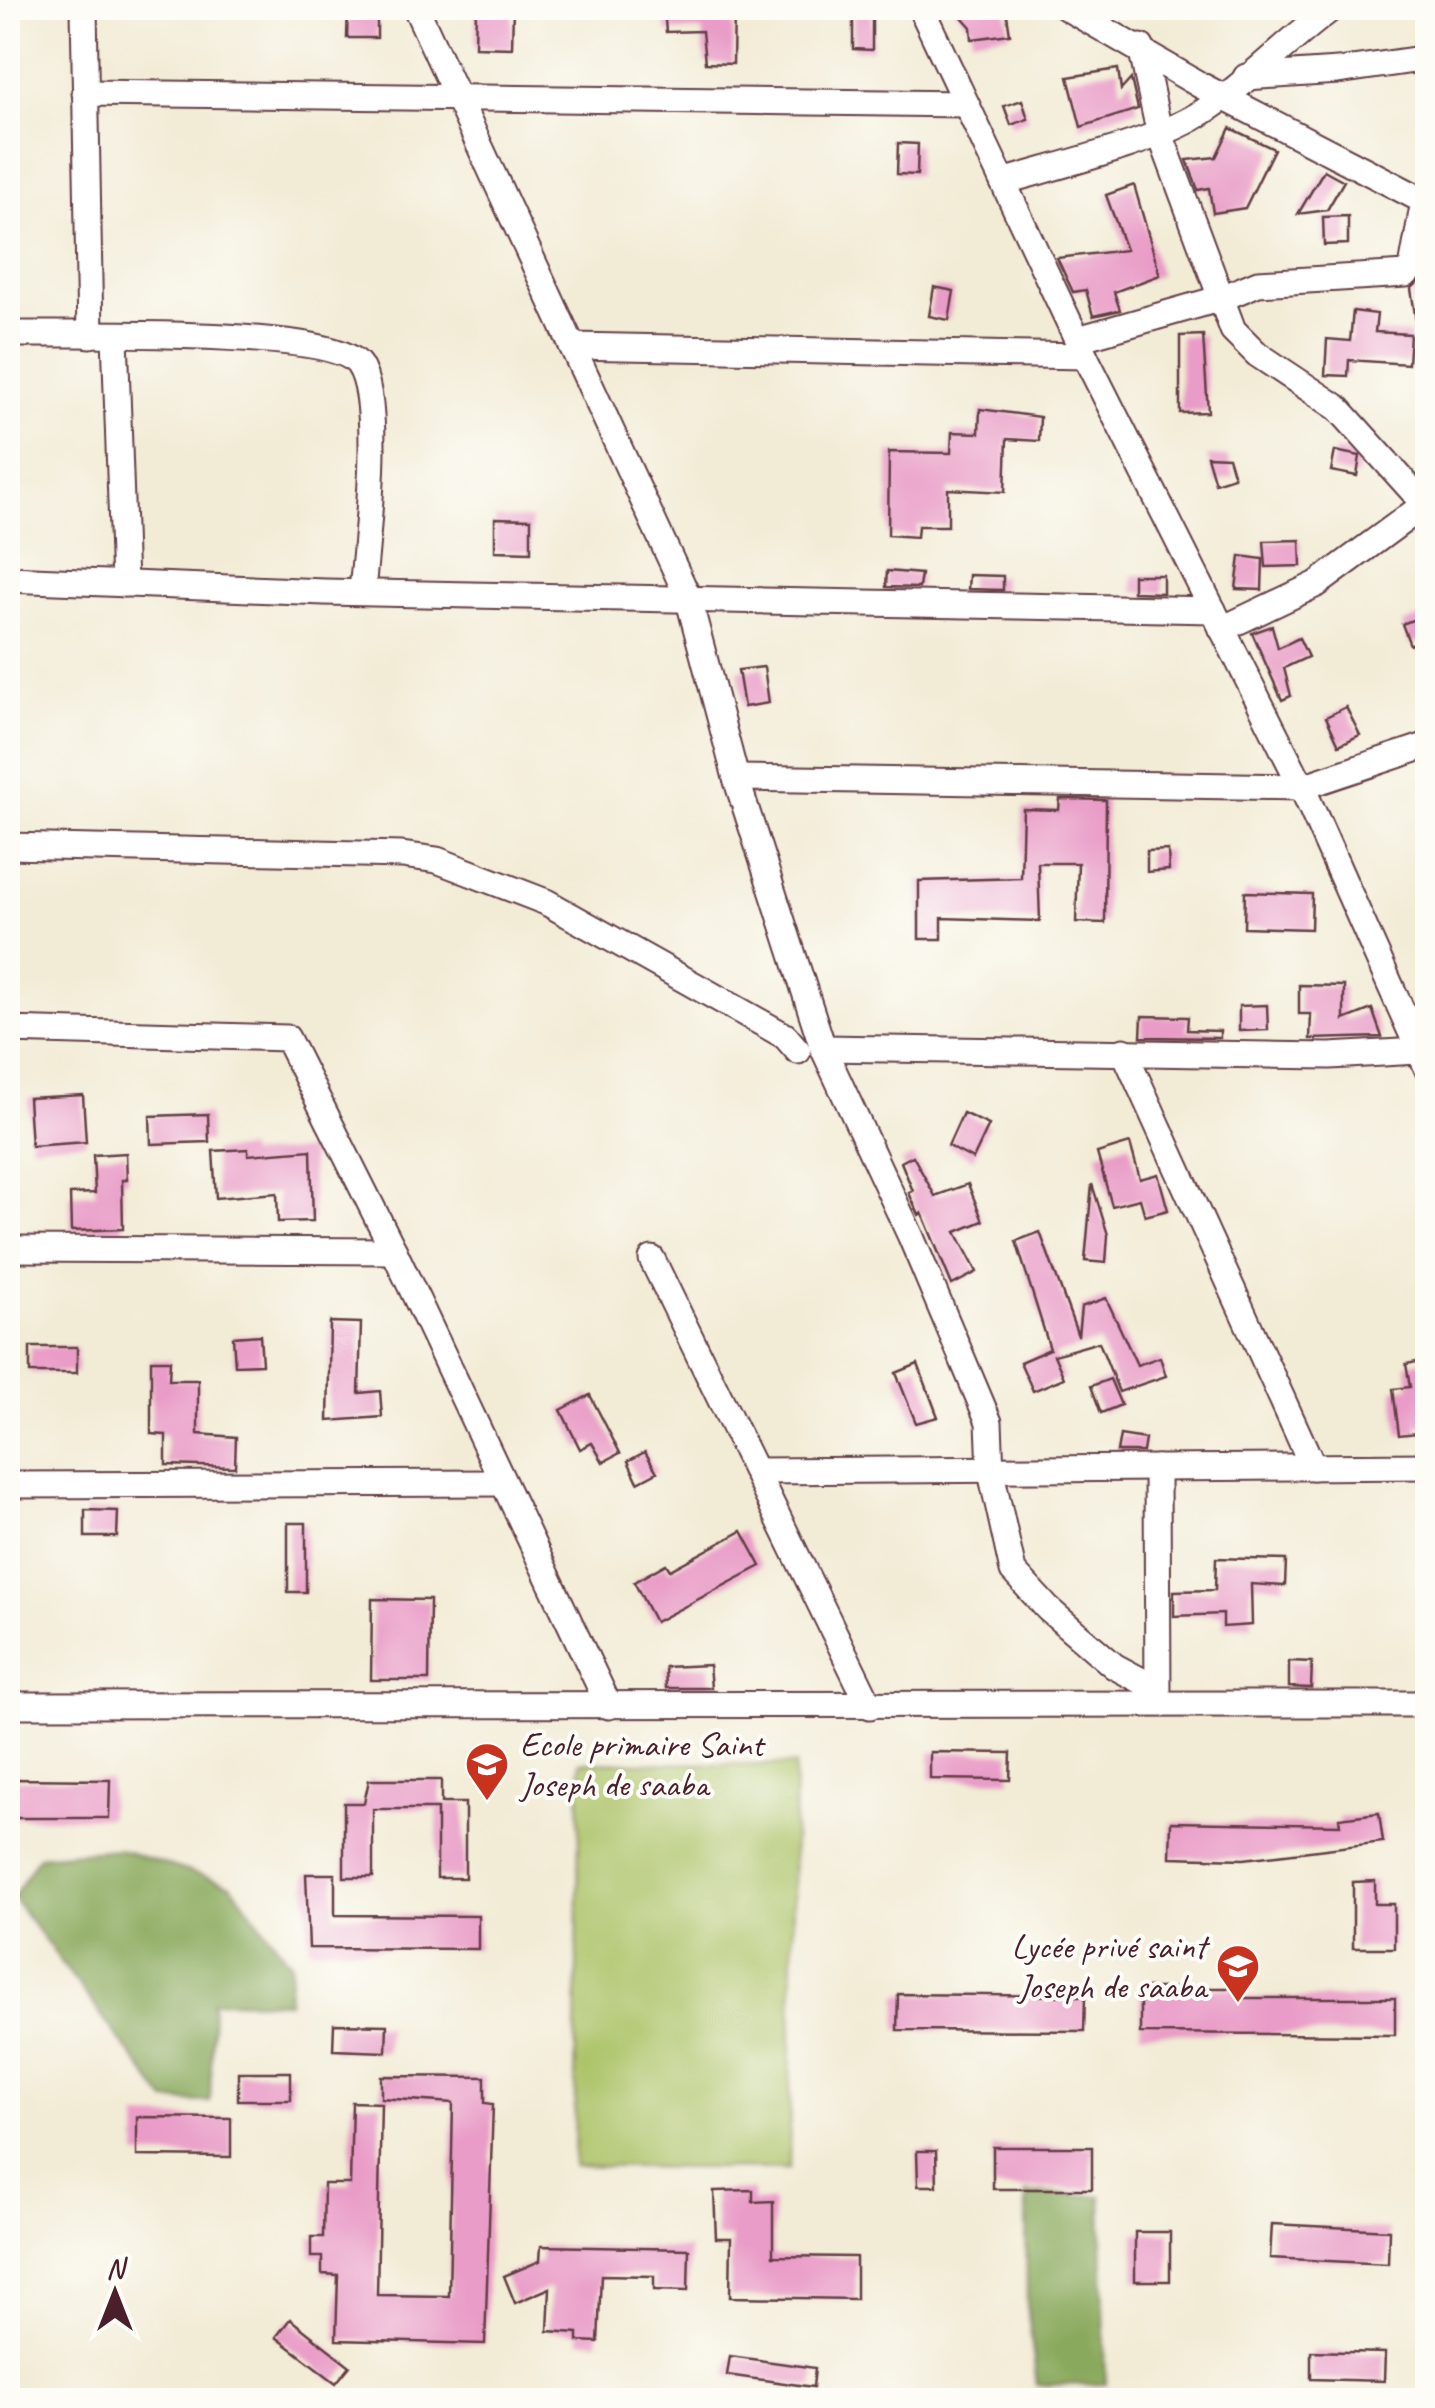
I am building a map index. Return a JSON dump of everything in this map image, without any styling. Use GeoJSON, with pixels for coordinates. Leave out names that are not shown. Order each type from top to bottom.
{"type":"FeatureCollection","features":[{"type":"Feature","properties":{"kind":"street"},"geometry":{"type":"LineString","coordinates":[[84,8],[85,93],[124,584]]}},
{"type":"Feature","properties":{"kind":"street"},"geometry":{"type":"LineString","coordinates":[[416,8],[688,598],[810,1049],[910,1237],[988,1422],[990,1472],[1013,1571],[1048,1610],[1158,1697]]}},
{"type":"Feature","properties":{"kind":"street"},"geometry":{"type":"LineString","coordinates":[[8,846],[402,855],[437,860],[546,902],[810,1049],[1124,1051],[1423,1061],[1382,959],[1302,787],[1082,347],[921,8]]}},
{"type":"Feature","properties":{"kind":"street"},"geometry":{"type":"LineString","coordinates":[[572,346],[1082,347],[1258,282],[1406,274],[1412,268],[1426,202],[1200,84],[1067,8]]}},
{"type":"Feature","properties":{"kind":"street"},"geometry":{"type":"LineString","coordinates":[[1003,182],[1192,118],[1227,96],[1332,8]]}},
{"type":"Feature","properties":{"kind":"street"},"geometry":{"type":"LineString","coordinates":[[8,579],[362,592],[688,598],[1217,620],[1317,584],[1426,505],[1338,408],[1257,354],[1233,330],[1202,256],[1159,131],[1141,47]]}},
{"type":"Feature","properties":{"kind":"street"},"geometry":{"type":"LineString","coordinates":[[1246,77],[1338,71],[1428,58]]}},
{"type":"Feature","properties":{"kind":"street"},"geometry":{"type":"LineString","coordinates":[[85,93],[965,104]]}},
{"type":"Feature","properties":{"kind":"street"},"geometry":{"type":"LineString","coordinates":[[8,334],[296,342],[339,349],[361,367],[371,439],[362,592]]}},
{"type":"Feature","properties":{"kind":"street"},"geometry":{"type":"LineString","coordinates":[[736,778],[1302,787],[1428,745]]}},
{"type":"Feature","properties":{"kind":"street"},"geometry":{"type":"LineString","coordinates":[[8,1030],[287,1038],[394,1251],[608,1706]]}},
{"type":"Feature","properties":{"kind":"street"},"geometry":{"type":"LineString","coordinates":[[1124,1051],[1313,1467]]}},
{"type":"Feature","properties":{"kind":"street"},"geometry":{"type":"LineString","coordinates":[[8,1249],[394,1251]]}},
{"type":"Feature","properties":{"kind":"street"},"geometry":{"type":"LineString","coordinates":[[652,1259],[870,1706]]}},
{"type":"Feature","properties":{"kind":"street"},"geometry":{"type":"LineString","coordinates":[[757,1471],[1428,1466]]}},
{"type":"Feature","properties":{"kind":"street"},"geometry":{"type":"LineString","coordinates":[[1158,1468],[1158,1697]]}},
{"type":"Feature","properties":{"kind":"street"},"geometry":{"type":"LineString","coordinates":[[8,1485],[502,1482]]}},
{"type":"Feature","properties":{"kind":"street"},"geometry":{"type":"LineString","coordinates":[[8,1705],[870,1706],[1158,1697],[1428,1704]]}},
{"type":"Feature","properties":{"kind":"green space"},"geometry":{"type":"Polygon","coordinates":[[[580,1762],[795,1765],[789,2169],[574,2166],[580,1762]]]}},
{"type":"Feature","properties":{"kind":"green space"},"geometry":{"type":"Polygon","coordinates":[[[118,1849],[231,1885],[291,1963],[288,2002],[213,2001],[210,2102],[166,2101],[13,1898],[39,1856],[118,1849]]]}},
{"type":"Feature","properties":{"kind":"green space"},"geometry":{"type":"Polygon","coordinates":[[[1026,2193],[1101,2196],[1106,2384],[1037,2385],[1027,2305],[1026,2193]]]}},
{"type":"Feature","properties":{"kind":"building"},"geometry":{"type":"Polygon","coordinates":[[[348,8],[377,8],[377,38],[347,38],[348,8]]]}},
{"type":"Feature","properties":{"kind":"building"},"geometry":{"type":"Polygon","coordinates":[[[476,8],[513,8],[512,48],[475,47],[476,8]]]}},
{"type":"Feature","properties":{"kind":"building"},"geometry":{"type":"Polygon","coordinates":[[[664,8],[734,8],[733,64],[705,63],[702,31],[666,32],[664,8]]]}},
{"type":"Feature","properties":{"kind":"building"},"geometry":{"type":"Polygon","coordinates":[[[853,8],[872,8],[872,50],[853,49],[853,8]]]}},
{"type":"Feature","properties":{"kind":"building"},"geometry":{"type":"Polygon","coordinates":[[[954,8],[1006,8],[1010,34],[972,39],[971,27],[954,8]]]}},
{"type":"Feature","properties":{"kind":"building"},"geometry":{"type":"Polygon","coordinates":[[[1118,69],[1121,90],[1131,79],[1138,109],[1081,127],[1068,77],[1118,69]]]}},
{"type":"Feature","properties":{"kind":"building"},"geometry":{"type":"Polygon","coordinates":[[[1022,100],[1028,119],[1011,125],[1004,106],[1022,100]]]}},
{"type":"Feature","properties":{"kind":"building"},"geometry":{"type":"Polygon","coordinates":[[[1230,128],[1274,149],[1245,208],[1213,213],[1209,188],[1198,190],[1187,160],[1216,157],[1230,128]]]}},
{"type":"Feature","properties":{"kind":"building"},"geometry":{"type":"Polygon","coordinates":[[[898,143],[918,144],[917,175],[897,174],[898,143]]]}},
{"type":"Feature","properties":{"kind":"building"},"geometry":{"type":"Polygon","coordinates":[[[1324,170],[1344,181],[1327,210],[1298,214],[1324,170]]]}},
{"type":"Feature","properties":{"kind":"building"},"geometry":{"type":"Polygon","coordinates":[[[1134,185],[1160,275],[1114,292],[1120,310],[1093,316],[1086,290],[1073,292],[1057,258],[1126,250],[1106,195],[1134,185]]]}},
{"type":"Feature","properties":{"kind":"building"},"geometry":{"type":"Polygon","coordinates":[[[1348,216],[1348,244],[1324,245],[1323,217],[1348,216]]]}},
{"type":"Feature","properties":{"kind":"building"},"geometry":{"type":"Polygon","coordinates":[[[1428,272],[1428,320],[1416,321],[1411,289],[1428,272]]]}},
{"type":"Feature","properties":{"kind":"building"},"geometry":{"type":"Polygon","coordinates":[[[934,287],[954,291],[949,320],[929,316],[934,287]]]}},
{"type":"Feature","properties":{"kind":"building"},"geometry":{"type":"Polygon","coordinates":[[[1353,311],[1377,314],[1375,332],[1410,334],[1408,364],[1349,360],[1348,376],[1325,375],[1327,339],[1350,341],[1353,311]]]}},
{"type":"Feature","properties":{"kind":"building"},"geometry":{"type":"Polygon","coordinates":[[[1203,335],[1208,412],[1180,413],[1180,336],[1203,335]]]}},
{"type":"Feature","properties":{"kind":"building"},"geometry":{"type":"Polygon","coordinates":[[[980,409],[1040,417],[1039,441],[1007,439],[1005,492],[948,489],[948,526],[918,526],[917,537],[888,535],[889,452],[951,453],[952,432],[979,433],[980,409]]]}},
{"type":"Feature","properties":{"kind":"building"},"geometry":{"type":"Polygon","coordinates":[[[1335,451],[1360,456],[1357,476],[1331,471],[1335,451]]]}},
{"type":"Feature","properties":{"kind":"building"},"geometry":{"type":"Polygon","coordinates":[[[1207,456],[1228,457],[1234,477],[1215,483],[1207,456]]]}},
{"type":"Feature","properties":{"kind":"building"},"geometry":{"type":"Polygon","coordinates":[[[495,518],[531,519],[531,552],[495,551],[495,518]]]}},
{"type":"Feature","properties":{"kind":"building"},"geometry":{"type":"Polygon","coordinates":[[[1300,540],[1301,566],[1266,567],[1264,541],[1300,540]]]}},
{"type":"Feature","properties":{"kind":"building"},"geometry":{"type":"Polygon","coordinates":[[[1240,556],[1263,559],[1262,590],[1236,589],[1240,556]]]}},
{"type":"Feature","properties":{"kind":"building"},"geometry":{"type":"Polygon","coordinates":[[[887,571],[921,574],[919,588],[886,587],[887,571]]]}},
{"type":"Feature","properties":{"kind":"building"},"geometry":{"type":"Polygon","coordinates":[[[969,575],[1003,576],[1003,590],[968,589],[969,575]]]}},
{"type":"Feature","properties":{"kind":"building"},"geometry":{"type":"Polygon","coordinates":[[[1133,575],[1163,575],[1163,593],[1133,592],[1133,575]]]}},
{"type":"Feature","properties":{"kind":"building"},"geometry":{"type":"Polygon","coordinates":[[[1428,614],[1428,638],[1410,645],[1402,624],[1428,614]]]}},
{"type":"Feature","properties":{"kind":"building"},"geometry":{"type":"Polygon","coordinates":[[[1272,626],[1278,648],[1299,638],[1308,657],[1284,668],[1291,696],[1282,700],[1252,633],[1272,626]]]}},
{"type":"Feature","properties":{"kind":"building"},"geometry":{"type":"Polygon","coordinates":[[[764,667],[769,703],[744,707],[738,670],[764,667]]]}},
{"type":"Feature","properties":{"kind":"building"},"geometry":{"type":"Polygon","coordinates":[[[1346,707],[1360,735],[1339,745],[1326,717],[1346,707]]]}},
{"type":"Feature","properties":{"kind":"building"},"geometry":{"type":"Polygon","coordinates":[[[1060,799],[1106,800],[1105,923],[1076,922],[1078,863],[1038,863],[1040,921],[942,918],[942,939],[919,939],[919,881],[1021,878],[1023,809],[1059,810],[1060,799]]]}},
{"type":"Feature","properties":{"kind":"building"},"geometry":{"type":"Polygon","coordinates":[[[1168,850],[1169,870],[1147,872],[1147,851],[1168,850]]]}},
{"type":"Feature","properties":{"kind":"building"},"geometry":{"type":"Polygon","coordinates":[[[1245,892],[1312,894],[1311,929],[1244,927],[1245,892]]]}},
{"type":"Feature","properties":{"kind":"building"},"geometry":{"type":"Polygon","coordinates":[[[1299,985],[1344,986],[1344,1020],[1372,1009],[1382,1037],[1310,1039],[1311,1014],[1299,1014],[1299,985]]]}},
{"type":"Feature","properties":{"kind":"building"},"geometry":{"type":"Polygon","coordinates":[[[1267,1005],[1268,1030],[1239,1031],[1239,1006],[1267,1005]]]}},
{"type":"Feature","properties":{"kind":"building"},"geometry":{"type":"Polygon","coordinates":[[[1142,1016],[1188,1017],[1187,1030],[1220,1031],[1220,1038],[1141,1037],[1142,1016]]]}},
{"type":"Feature","properties":{"kind":"building"},"geometry":{"type":"Polygon","coordinates":[[[83,1095],[86,1142],[31,1146],[28,1098],[83,1095]]]}},
{"type":"Feature","properties":{"kind":"building"},"geometry":{"type":"Polygon","coordinates":[[[963,1113],[989,1125],[973,1159],[948,1146],[963,1113]]]}},
{"type":"Feature","properties":{"kind":"building"},"geometry":{"type":"Polygon","coordinates":[[[208,1114],[209,1142],[151,1144],[150,1116],[208,1114]]]}},
{"type":"Feature","properties":{"kind":"building"},"geometry":{"type":"Polygon","coordinates":[[[1130,1143],[1140,1179],[1158,1174],[1168,1210],[1145,1216],[1140,1199],[1112,1206],[1097,1153],[1130,1143]]]}},
{"type":"Feature","properties":{"kind":"building"},"geometry":{"type":"Polygon","coordinates":[[[248,1149],[248,1155],[311,1150],[313,1221],[278,1222],[277,1193],[216,1198],[213,1151],[248,1149]]]}},
{"type":"Feature","properties":{"kind":"building"},"geometry":{"type":"Polygon","coordinates":[[[126,1153],[123,1229],[71,1231],[70,1194],[95,1193],[93,1155],[126,1153]]]}},
{"type":"Feature","properties":{"kind":"building"},"geometry":{"type":"Polygon","coordinates":[[[913,1156],[935,1196],[968,1184],[983,1221],[956,1232],[977,1272],[952,1285],[922,1213],[919,1215],[909,1193],[913,1191],[901,1162],[913,1156]]]}},
{"type":"Feature","properties":{"kind":"building"},"geometry":{"type":"Polygon","coordinates":[[[1092,1184],[1108,1235],[1106,1263],[1085,1261],[1092,1184]]]}},
{"type":"Feature","properties":{"kind":"building"},"geometry":{"type":"Polygon","coordinates":[[[1040,1232],[1078,1336],[1081,1307],[1106,1298],[1137,1365],[1160,1357],[1166,1376],[1119,1392],[1099,1342],[1054,1355],[1064,1378],[1033,1391],[1020,1362],[1050,1349],[1016,1241],[1040,1232]]]}},
{"type":"Feature","properties":{"kind":"building"},"geometry":{"type":"Polygon","coordinates":[[[330,1322],[361,1323],[359,1393],[380,1391],[382,1417],[328,1421],[330,1322]]]}},
{"type":"Feature","properties":{"kind":"building"},"geometry":{"type":"Polygon","coordinates":[[[260,1335],[262,1364],[235,1365],[233,1337],[260,1335]]]}},
{"type":"Feature","properties":{"kind":"building"},"geometry":{"type":"Polygon","coordinates":[[[30,1347],[77,1347],[77,1373],[30,1373],[30,1347]]]}},
{"type":"Feature","properties":{"kind":"building"},"geometry":{"type":"Polygon","coordinates":[[[151,1360],[170,1360],[169,1380],[198,1380],[198,1434],[236,1437],[235,1467],[166,1465],[166,1435],[151,1434],[151,1360]]]}},
{"type":"Feature","properties":{"kind":"building"},"geometry":{"type":"Polygon","coordinates":[[[1428,1360],[1428,1424],[1418,1425],[1416,1414],[1418,1433],[1399,1435],[1393,1389],[1410,1387],[1406,1364],[1428,1360]]]}},
{"type":"Feature","properties":{"kind":"building"},"geometry":{"type":"Polygon","coordinates":[[[918,1364],[938,1417],[916,1423],[896,1373],[918,1364]]]}},
{"type":"Feature","properties":{"kind":"building"},"geometry":{"type":"Polygon","coordinates":[[[1110,1379],[1121,1405],[1101,1413],[1091,1386],[1110,1379]]]}},
{"type":"Feature","properties":{"kind":"building"},"geometry":{"type":"Polygon","coordinates":[[[590,1395],[620,1453],[603,1462],[592,1443],[580,1449],[561,1410],[590,1395]]]}},
{"type":"Feature","properties":{"kind":"building"},"geometry":{"type":"Polygon","coordinates":[[[1120,1435],[1145,1439],[1143,1452],[1117,1452],[1120,1435]]]}},
{"type":"Feature","properties":{"kind":"building"},"geometry":{"type":"Polygon","coordinates":[[[645,1452],[657,1472],[638,1482],[628,1461],[645,1452]]]}},
{"type":"Feature","properties":{"kind":"building"},"geometry":{"type":"Polygon","coordinates":[[[85,1510],[118,1511],[117,1537],[85,1537],[85,1510]]]}},
{"type":"Feature","properties":{"kind":"building"},"geometry":{"type":"Polygon","coordinates":[[[288,1523],[306,1523],[306,1592],[288,1592],[288,1523]]]}},
{"type":"Feature","properties":{"kind":"building"},"geometry":{"type":"Polygon","coordinates":[[[742,1531],[761,1566],[655,1622],[634,1582],[666,1564],[670,1570],[742,1531]]]}},
{"type":"Feature","properties":{"kind":"building"},"geometry":{"type":"Polygon","coordinates":[[[1216,1558],[1286,1560],[1285,1586],[1251,1584],[1252,1625],[1223,1627],[1223,1614],[1174,1616],[1174,1591],[1215,1590],[1216,1558]]]}},
{"type":"Feature","properties":{"kind":"building"},"geometry":{"type":"Polygon","coordinates":[[[372,1599],[430,1600],[429,1680],[371,1680],[372,1599]]]}},
{"type":"Feature","properties":{"kind":"building"},"geometry":{"type":"Polygon","coordinates":[[[1289,1661],[1312,1662],[1311,1688],[1289,1687],[1289,1661]]]}},
{"type":"Feature","properties":{"kind":"building"},"geometry":{"type":"Polygon","coordinates":[[[709,1665],[711,1688],[666,1688],[665,1667],[709,1665]]]}},
{"type":"Feature","properties":{"kind":"building"},"geometry":{"type":"Polygon","coordinates":[[[930,1752],[1011,1753],[1010,1780],[930,1779],[930,1752]]]}},
{"type":"Feature","properties":{"kind":"building"},"geometry":{"type":"Polygon","coordinates":[[[8,1779],[110,1780],[109,1818],[8,1818],[8,1779]]]}},
{"type":"Feature","properties":{"kind":"building"},"geometry":{"type":"Polygon","coordinates":[[[369,1780],[441,1780],[441,1803],[465,1803],[465,1878],[437,1878],[437,1809],[373,1809],[373,1877],[344,1877],[344,1803],[364,1803],[369,1780]]]}},
{"type":"Feature","properties":{"kind":"building"},"geometry":{"type":"Polygon","coordinates":[[[1379,1813],[1383,1842],[1244,1859],[1170,1857],[1171,1822],[1340,1825],[1339,1818],[1379,1813]]]}},
{"type":"Feature","properties":{"kind":"building"},"geometry":{"type":"Polygon","coordinates":[[[306,1874],[335,1874],[335,1915],[478,1916],[478,1949],[309,1948],[306,1874]]]}},
{"type":"Feature","properties":{"kind":"building"},"geometry":{"type":"Polygon","coordinates":[[[1375,1881],[1375,1904],[1394,1904],[1394,1948],[1353,1948],[1353,1882],[1375,1881]]]}},
{"type":"Feature","properties":{"kind":"building"},"geometry":{"type":"Polygon","coordinates":[[[1140,1988],[1239,1988],[1239,1998],[1395,1998],[1395,2035],[1140,2033],[1140,1988]]]}},
{"type":"Feature","properties":{"kind":"building"},"geometry":{"type":"Polygon","coordinates":[[[898,1994],[1085,1996],[1084,2031],[897,2030],[898,1994]]]}},
{"type":"Feature","properties":{"kind":"building"},"geometry":{"type":"Polygon","coordinates":[[[334,2024],[387,2025],[386,2052],[333,2050],[334,2024]]]}},
{"type":"Feature","properties":{"kind":"building"},"geometry":{"type":"Polygon","coordinates":[[[238,2072],[291,2072],[291,2100],[238,2100],[238,2072]]]}},
{"type":"Feature","properties":{"kind":"building"},"geometry":{"type":"Polygon","coordinates":[[[381,2076],[485,2077],[485,2103],[493,2104],[485,2344],[336,2340],[338,2275],[322,2274],[322,2257],[311,2257],[311,2237],[323,2237],[324,2184],[350,2184],[352,2102],[381,2103],[377,2295],[449,2296],[453,2103],[381,2098],[381,2076]]]}},
{"type":"Feature","properties":{"kind":"building"},"geometry":{"type":"Polygon","coordinates":[[[137,2117],[231,2118],[231,2157],[137,2156],[137,2117]]]}},
{"type":"Feature","properties":{"kind":"building"},"geometry":{"type":"Polygon","coordinates":[[[993,2147],[1092,2147],[1092,2189],[993,2189],[993,2147]]]}},
{"type":"Feature","properties":{"kind":"building"},"geometry":{"type":"Polygon","coordinates":[[[917,2151],[936,2151],[937,2186],[918,2186],[917,2151]]]}},
{"type":"Feature","properties":{"kind":"building"},"geometry":{"type":"Polygon","coordinates":[[[753,2190],[753,2202],[773,2201],[773,2256],[856,2257],[856,2299],[730,2297],[731,2238],[716,2238],[714,2191],[753,2190]]]}},
{"type":"Feature","properties":{"kind":"building"},"geometry":{"type":"Polygon","coordinates":[[[1272,2224],[1389,2230],[1388,2264],[1270,2258],[1272,2224]]]}},
{"type":"Feature","properties":{"kind":"building"},"geometry":{"type":"Polygon","coordinates":[[[1135,2232],[1170,2232],[1170,2281],[1135,2281],[1135,2232]]]}},
{"type":"Feature","properties":{"kind":"building"},"geometry":{"type":"Polygon","coordinates":[[[541,2246],[689,2249],[688,2291],[654,2290],[654,2276],[601,2275],[598,2342],[578,2341],[578,2333],[548,2331],[550,2288],[515,2303],[504,2276],[540,2261],[541,2246]]]}},
{"type":"Feature","properties":{"kind":"building"},"geometry":{"type":"Polygon","coordinates":[[[290,2319],[350,2366],[336,2383],[276,2337],[290,2319]]]}},
{"type":"Feature","properties":{"kind":"building"},"geometry":{"type":"Polygon","coordinates":[[[1311,2351],[1385,2353],[1384,2381],[1311,2379],[1311,2351]]]}},
{"type":"Feature","properties":{"kind":"building"},"geometry":{"type":"Polygon","coordinates":[[[730,2356],[815,2368],[813,2387],[727,2375],[730,2356]]]}},
{"type":"Feature","properties":{"kind":"place","name":"Ecole primaire Saint Joseph de saaba"},"geometry":{"type":"Point","coordinates":[487,1802]}},
{"type":"Feature","properties":{"kind":"place","name":"Lycée privé saint Joseph de saaba"},"geometry":{"type":"Point","coordinates":[1238,2004]}}]}
